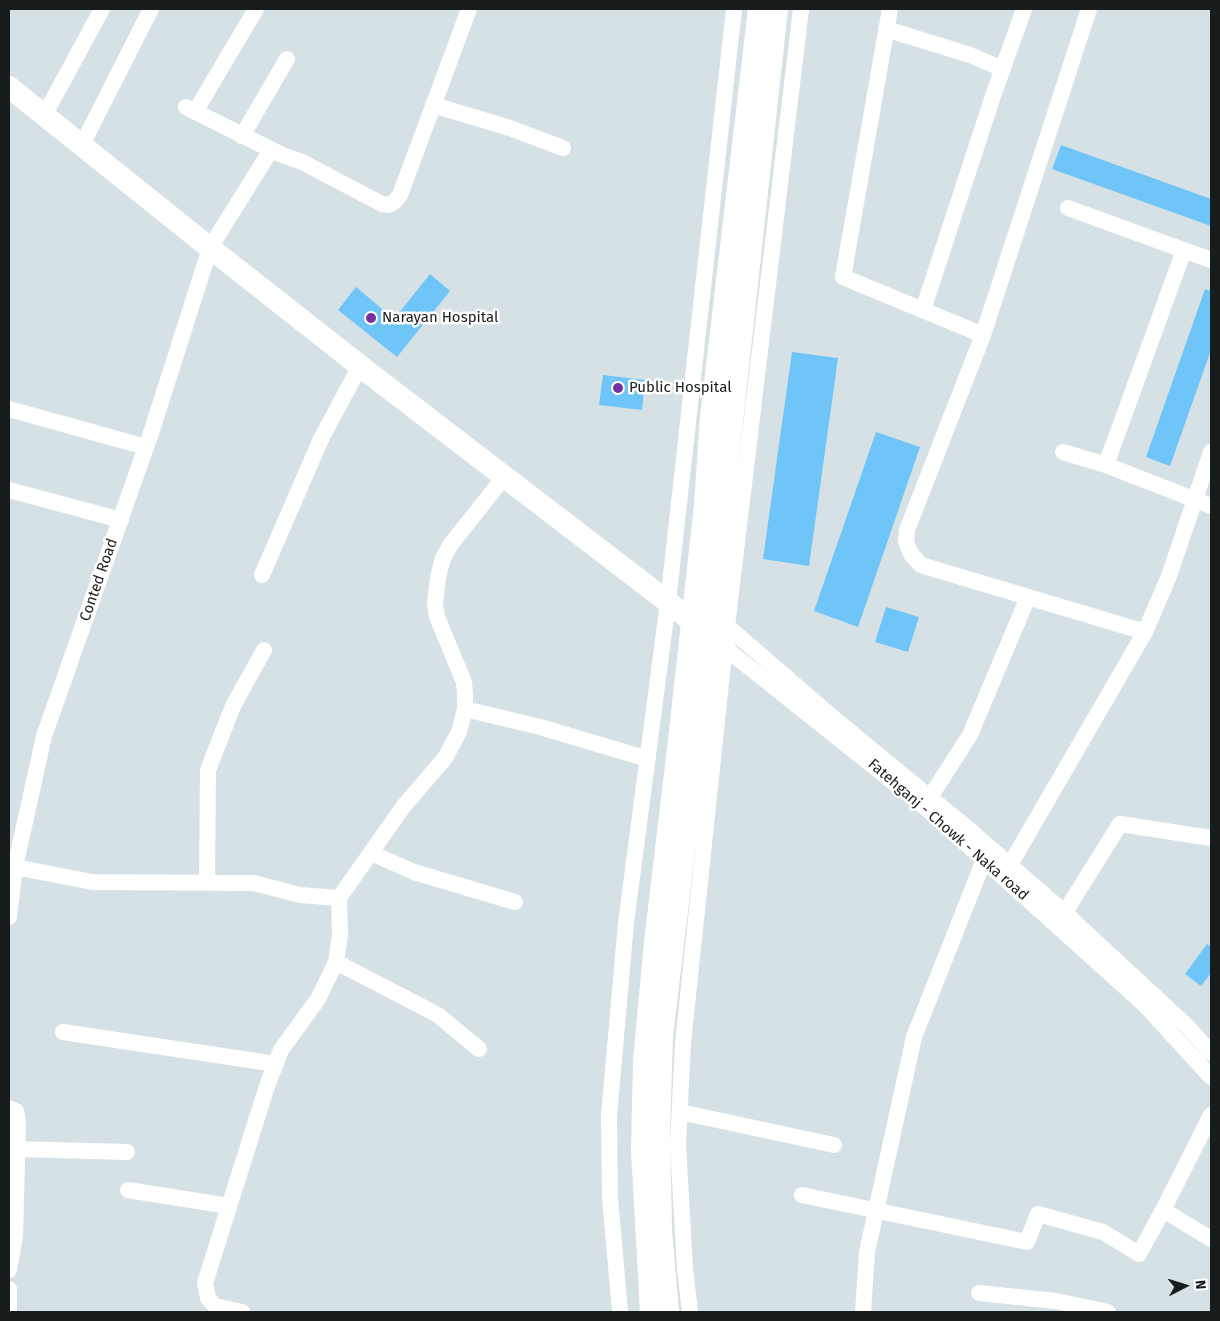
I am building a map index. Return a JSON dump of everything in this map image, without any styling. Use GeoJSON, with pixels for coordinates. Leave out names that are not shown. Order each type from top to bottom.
{"type":"FeatureCollection","features":[{"type":"Feature","properties":{"kind":"highway"},"geometry":{"type":"LineString","coordinates":[[713,507],[710,418],[759,9]]}},
{"type":"Feature","properties":{"kind":"highway"},"geometry":{"type":"LineString","coordinates":[[668,1312],[662,1231],[660,1140],[662,1036],[687,750],[713,507],[777,9]]}},
{"type":"Feature","properties":{"kind":"highway"},"geometry":{"type":"LineString","coordinates":[[9,72],[88,135],[360,366],[505,476],[669,593]]}},
{"type":"Feature","properties":{"kind":"highway"},"geometry":{"type":"LineString","coordinates":[[9,87],[213,243],[330,329],[669,593]]}},
{"type":"Feature","properties":{"kind":"highway","name":"Fatehganj - Chowk - Naka road"},"geometry":{"type":"LineString","coordinates":[[669,593],[726,637]]}},
{"type":"Feature","properties":{"kind":"highway"},"geometry":{"type":"LineString","coordinates":[[651,1312],[642,1150],[644,1061],[655,942],[687,750]]}},
{"type":"Feature","properties":{"kind":"street"},"geometry":{"type":"LineString","coordinates":[[50,105],[102,9]]}},
{"type":"Feature","properties":{"kind":"street"},"geometry":{"type":"LineString","coordinates":[[88,135],[152,9]]}},
{"type":"Feature","properties":{"kind":"street"},"geometry":{"type":"LineString","coordinates":[[256,9],[191,109],[271,150],[302,162],[382,204],[389,205],[400,194],[470,9]]}},
{"type":"Feature","properties":{"kind":"street"},"geometry":{"type":"LineString","coordinates":[[620,1312],[610,1197],[609,1116],[626,923],[669,593],[693,363],[734,9]]}},
{"type":"Feature","properties":{"kind":"street"},"geometry":{"type":"LineString","coordinates":[[690,1312],[685,1269],[678,1144],[683,1043],[726,637],[801,9]]}},
{"type":"Feature","properties":{"kind":"street"},"geometry":{"type":"LineString","coordinates":[[890,9],[843,277],[983,335]]}},
{"type":"Feature","properties":{"kind":"street"},"geometry":{"type":"LineString","coordinates":[[923,310],[1024,9]]}},
{"type":"Feature","properties":{"kind":"street"},"geometry":{"type":"LineString","coordinates":[[1089,9],[983,335],[907,530],[906,542],[911,554],[921,565],[1145,632]]}},
{"type":"Feature","properties":{"kind":"street"},"geometry":{"type":"LineString","coordinates":[[886,29],[970,55],[1003,69]]}},
{"type":"Feature","properties":{"kind":"street"},"geometry":{"type":"LineString","coordinates":[[242,136],[287,59]]}},
{"type":"Feature","properties":{"kind":"street"},"geometry":{"type":"LineString","coordinates":[[433,105],[510,128],[564,148]]}},
{"type":"Feature","properties":{"kind":"street","name":"Conted Road"},"geometry":{"type":"LineString","coordinates":[[9,917],[15,867],[44,736],[121,520],[213,243],[271,150]]}},
{"type":"Feature","properties":{"kind":"street"},"geometry":{"type":"LineString","coordinates":[[1068,208],[1211,260]]}},
{"type":"Feature","properties":{"kind":"street"},"geometry":{"type":"LineString","coordinates":[[1106,465],[1184,250]]}},
{"type":"Feature","properties":{"kind":"street"},"geometry":{"type":"LineString","coordinates":[[262,575],[321,439],[360,366]]}},
{"type":"Feature","properties":{"kind":"street"},"geometry":{"type":"LineString","coordinates":[[9,409],[146,447]]}},
{"type":"Feature","properties":{"kind":"street"},"geometry":{"type":"LineString","coordinates":[[1063,452],[1106,465],[1211,506]]}},
{"type":"Feature","properties":{"kind":"street"},"geometry":{"type":"LineString","coordinates":[[1007,871],[1145,632],[1169,576],[1211,452]]}},
{"type":"Feature","properties":{"kind":"street"},"geometry":{"type":"LineString","coordinates":[[242,1312],[215,1306],[208,1298],[206,1283],[229,1206],[267,1086],[281,1050],[318,999],[336,962],[340,935],[339,898],[403,807],[445,758],[454,745],[459,732],[465,709],[464,682],[437,617],[435,604],[438,576],[443,558],[451,544],[505,476]]}},
{"type":"Feature","properties":{"kind":"street"},"geometry":{"type":"LineString","coordinates":[[9,490],[121,520]]}},
{"type":"Feature","properties":{"kind":"street"},"geometry":{"type":"LineString","coordinates":[[1028,597],[970,735],[927,802],[1188,1027],[1211,1053]]}},
{"type":"Feature","properties":{"kind":"street","name":"Fatehganj - Chowk - Naka road"},"geometry":{"type":"LineString","coordinates":[[726,637],[927,802],[984,860],[1007,871]]}},
{"type":"Feature","properties":{"kind":"street"},"geometry":{"type":"LineString","coordinates":[[207,882],[208,770],[234,706],[264,650]]}},
{"type":"Feature","properties":{"kind":"street"},"geometry":{"type":"LineString","coordinates":[[465,709],[540,727],[648,759]]}},
{"type":"Feature","properties":{"kind":"street"},"geometry":{"type":"LineString","coordinates":[[1061,919],[1120,824],[1211,838]]}},
{"type":"Feature","properties":{"kind":"street"},"geometry":{"type":"LineString","coordinates":[[371,854],[414,872],[515,902]]}},
{"type":"Feature","properties":{"kind":"street"},"geometry":{"type":"LineString","coordinates":[[863,1312],[867,1252],[914,1037],[984,860]]}},
{"type":"Feature","properties":{"kind":"street"},"geometry":{"type":"LineString","coordinates":[[15,867],[92,882],[254,883],[300,895],[339,898]]}},
{"type":"Feature","properties":{"kind":"street"},"geometry":{"type":"LineString","coordinates":[[1061,919],[1211,1076]]}},
{"type":"Feature","properties":{"kind":"street"},"geometry":{"type":"LineString","coordinates":[[336,962],[438,1014],[479,1049]]}},
{"type":"Feature","properties":{"kind":"street"},"geometry":{"type":"LineString","coordinates":[[63,1032],[276,1064]]}},
{"type":"Feature","properties":{"kind":"street"},"geometry":{"type":"LineString","coordinates":[[9,1108],[16,1111],[17,1149],[12,1201],[15,1236],[9,1263]]}},
{"type":"Feature","properties":{"kind":"street"},"geometry":{"type":"LineString","coordinates":[[680,1112],[834,1145]]}},
{"type":"Feature","properties":{"kind":"street"},"geometry":{"type":"LineString","coordinates":[[802,1194],[1027,1242],[1038,1214],[1103,1232],[1138,1254],[1163,1210],[1211,1115]]}},
{"type":"Feature","properties":{"kind":"street"},"geometry":{"type":"LineString","coordinates":[[17,1149],[127,1152]]}},
{"type":"Feature","properties":{"kind":"street"},"geometry":{"type":"LineString","coordinates":[[128,1190],[229,1206]]}},
{"type":"Feature","properties":{"kind":"street"},"geometry":{"type":"LineString","coordinates":[[1163,1210],[1211,1239]]}},
{"type":"Feature","properties":{"kind":"street"},"geometry":{"type":"LineString","coordinates":[[9,1289],[9,1312]]}},
{"type":"Feature","properties":{"kind":"street"},"geometry":{"type":"LineString","coordinates":[[979,1293],[1056,1301],[1108,1312]]}},
{"type":"Feature","properties":{"kind":"building"},"geometry":{"type":"Polygon","coordinates":[[[1061,145],[1211,199],[1211,226],[1052,169],[1061,145]]]}},
{"type":"Feature","properties":{"kind":"building"},"geometry":{"type":"Polygon","coordinates":[[[430,274],[450,291],[397,357],[338,310],[356,287],[394,319],[430,274]]]}},
{"type":"Feature","properties":{"kind":"building"},"geometry":{"type":"Polygon","coordinates":[[[1205,289],[1211,291],[1211,350],[1170,466],[1146,457],[1205,289]]]}},
{"type":"Feature","properties":{"kind":"building"},"geometry":{"type":"Polygon","coordinates":[[[792,352],[838,358],[809,566],[763,559],[792,352]]]}},
{"type":"Feature","properties":{"kind":"building"},"geometry":{"type":"Polygon","coordinates":[[[603,375],[645,380],[642,410],[599,405],[603,375]]]}},
{"type":"Feature","properties":{"kind":"building"},"geometry":{"type":"Polygon","coordinates":[[[876,432],[920,447],[858,627],[814,611],[876,432]]]}},
{"type":"Feature","properties":{"kind":"building"},"geometry":{"type":"Polygon","coordinates":[[[886,607],[919,617],[908,652],[875,642],[886,607]]]}},
{"type":"Feature","properties":{"kind":"building"},"geometry":{"type":"Polygon","coordinates":[[[1207,944],[1211,947],[1211,973],[1201,986],[1185,974],[1207,944]]]}},
{"type":"Feature","properties":{"kind":"place","name":"Narayan Hospital"},"geometry":{"type":"Point","coordinates":[371,318]}},
{"type":"Feature","properties":{"kind":"place","name":"Public Hospital"},"geometry":{"type":"Point","coordinates":[618,388]}}]}
